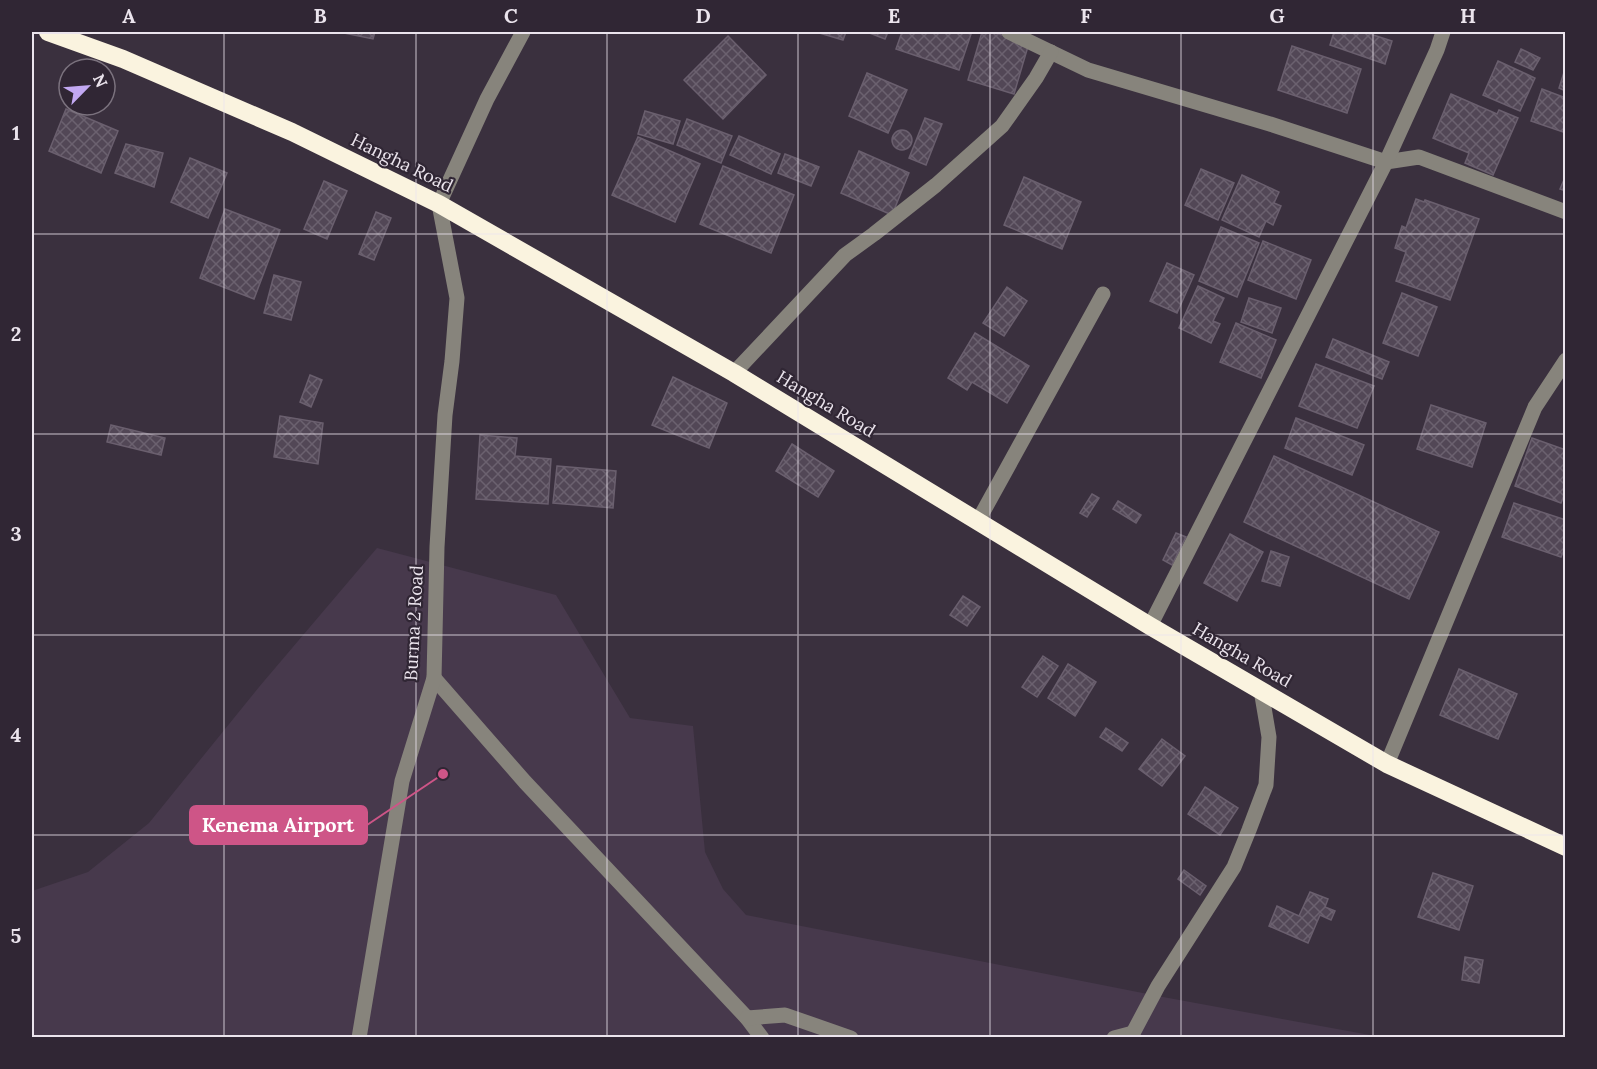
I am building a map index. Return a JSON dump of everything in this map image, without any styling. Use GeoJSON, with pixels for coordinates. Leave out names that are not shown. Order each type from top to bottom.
{"type":"FeatureCollection","features":[{"type":"Feature","properties":{"kind":"highway","name":"Hangha Road"},"geometry":{"type":"LineString","coordinates":[[48,32],[123,59],[281,128],[439,204],[734,373],[1150,626],[1387,764],[1566,847]]}},
{"type":"Feature","properties":{"kind":"street"},"geometry":{"type":"LineString","coordinates":[[439,204],[487,99],[523,32]]}},
{"type":"Feature","properties":{"kind":"street"},"geometry":{"type":"LineString","coordinates":[[1009,32],[1088,70],[1270,124],[1386,162],[1419,157],[1566,212]]}},
{"type":"Feature","properties":{"kind":"street"},"geometry":{"type":"LineString","coordinates":[[1150,626],[1386,162],[1443,32]]}},
{"type":"Feature","properties":{"kind":"street"},"geometry":{"type":"LineString","coordinates":[[734,373],[845,255],[936,185],[1002,126],[1036,78],[1051,52]]}},
{"type":"Feature","properties":{"kind":"street","name":"Burma 2 Road"},"geometry":{"type":"LineString","coordinates":[[359,1038],[402,781],[435,678],[437,547],[445,415],[457,298],[439,204]]}},
{"type":"Feature","properties":{"kind":"street"},"geometry":{"type":"LineString","coordinates":[[978,521],[1103,294]]}},
{"type":"Feature","properties":{"kind":"street"},"geometry":{"type":"LineString","coordinates":[[1387,764],[1535,407],[1566,360]]}},
{"type":"Feature","properties":{"kind":"street"},"geometry":{"type":"LineString","coordinates":[[435,678],[525,782],[747,1018],[762,1038]]}},
{"type":"Feature","properties":{"kind":"street"},"geometry":{"type":"LineString","coordinates":[[1114,1038],[1133,1035],[1158,986],[1234,867],[1266,785],[1269,737],[1261,690]]}},
{"type":"Feature","properties":{"kind":"street"},"geometry":{"type":"LineString","coordinates":[[747,1018],[785,1015],[851,1038]]}},
{"type":"Feature","properties":{"kind":"shaded area"},"geometry":{"type":"Polygon","coordinates":[[[377,548],[556,595],[630,718],[693,726],[705,852],[723,889],[746,915],[1163,997],[1381,1037],[32,1037],[32,891],[88,872],[149,823],[259,687],[377,548]]]}},
{"type":"Feature","properties":{"kind":"building"},"geometry":{"type":"Polygon","coordinates":[[[339,32],[375,32],[373,39],[339,32]]]}},
{"type":"Feature","properties":{"kind":"building"},"geometry":{"type":"Polygon","coordinates":[[[816,32],[846,32],[843,40],[816,32]]]}},
{"type":"Feature","properties":{"kind":"building"},"geometry":{"type":"Polygon","coordinates":[[[867,32],[888,32],[885,39],[867,32]]]}},
{"type":"Feature","properties":{"kind":"building"},"geometry":{"type":"Polygon","coordinates":[[[902,32],[971,34],[959,70],[896,49],[902,32]]]}},
{"type":"Feature","properties":{"kind":"building"},"geometry":{"type":"Polygon","coordinates":[[[982,32],[992,32],[1029,43],[1014,94],[968,80],[982,32]]]}},
{"type":"Feature","properties":{"kind":"building"},"geometry":{"type":"Polygon","coordinates":[[[1334,32],[1364,32],[1392,41],[1385,64],[1330,45],[1334,32]]]}},
{"type":"Feature","properties":{"kind":"building"},"geometry":{"type":"Polygon","coordinates":[[[728,36],[766,75],[723,119],[684,80],[728,36]]]}},
{"type":"Feature","properties":{"kind":"building"},"geometry":{"type":"Polygon","coordinates":[[[1292,46],[1361,69],[1347,113],[1278,90],[1292,46]]]}},
{"type":"Feature","properties":{"kind":"building"},"geometry":{"type":"Polygon","coordinates":[[[1521,49],[1540,58],[1533,70],[1515,62],[1521,49]]]}},
{"type":"Feature","properties":{"kind":"building"},"geometry":{"type":"Polygon","coordinates":[[[1498,61],[1535,78],[1520,111],[1483,95],[1498,61]]]}},
{"type":"Feature","properties":{"kind":"building"},"geometry":{"type":"Polygon","coordinates":[[[1566,66],[1566,91],[1559,88],[1566,66]]]}},
{"type":"Feature","properties":{"kind":"building"},"geometry":{"type":"Polygon","coordinates":[[[867,73],[907,90],[888,133],[849,116],[867,73]]]}},
{"type":"Feature","properties":{"kind":"building"},"geometry":{"type":"Polygon","coordinates":[[[1542,89],[1566,98],[1566,133],[1531,121],[1542,89]]]}},
{"type":"Feature","properties":{"kind":"building"},"geometry":{"type":"Polygon","coordinates":[[[1451,94],[1497,114],[1499,110],[1518,118],[1493,175],[1465,163],[1469,153],[1433,138],[1451,94]]]}},
{"type":"Feature","properties":{"kind":"building"},"geometry":{"type":"Polygon","coordinates":[[[645,111],[680,121],[673,144],[638,134],[645,111]]]}},
{"type":"Feature","properties":{"kind":"building"},"geometry":{"type":"Polygon","coordinates":[[[63,117],[85,117],[118,131],[101,173],[49,151],[63,117]]]}},
{"type":"Feature","properties":{"kind":"building"},"geometry":{"type":"Polygon","coordinates":[[[925,118],[942,124],[926,165],[909,158],[925,118]]]}},
{"type":"Feature","properties":{"kind":"building"},"geometry":{"type":"Polygon","coordinates":[[[687,119],[732,136],[721,163],[677,145],[687,119]]]}},
{"type":"Feature","properties":{"kind":"building"},"geometry":{"type":"Polygon","coordinates":[[[898,130],[906,130],[912,136],[912,144],[906,150],[898,150],[892,144],[892,136],[898,130]]]}},
{"type":"Feature","properties":{"kind":"building"},"geometry":{"type":"Polygon","coordinates":[[[739,136],[780,154],[771,174],[730,155],[739,136]]]}},
{"type":"Feature","properties":{"kind":"building"},"geometry":{"type":"Polygon","coordinates":[[[638,137],[700,164],[675,222],[612,195],[638,137]]]}},
{"type":"Feature","properties":{"kind":"building"},"geometry":{"type":"Polygon","coordinates":[[[126,144],[163,153],[154,187],[115,173],[126,144]]]}},
{"type":"Feature","properties":{"kind":"building"},"geometry":{"type":"Polygon","coordinates":[[[859,151],[909,173],[892,215],[841,193],[859,151]]]}},
{"type":"Feature","properties":{"kind":"building"},"geometry":{"type":"Polygon","coordinates":[[[785,154],[819,167],[811,186],[778,173],[785,154]]]}},
{"type":"Feature","properties":{"kind":"building"},"geometry":{"type":"Polygon","coordinates":[[[190,158],[227,173],[208,218],[171,202],[190,158]]]}},
{"type":"Feature","properties":{"kind":"building"},"geometry":{"type":"Polygon","coordinates":[[[723,166],[794,195],[771,253],[700,224],[723,166]]]}},
{"type":"Feature","properties":{"kind":"building"},"geometry":{"type":"Polygon","coordinates":[[[1201,169],[1234,183],[1218,220],[1185,205],[1201,169]]]}},
{"type":"Feature","properties":{"kind":"building"},"geometry":{"type":"Polygon","coordinates":[[[1242,175],[1279,192],[1274,203],[1281,206],[1273,225],[1266,221],[1259,237],[1222,220],[1242,175]]]}},
{"type":"Feature","properties":{"kind":"building"},"geometry":{"type":"Polygon","coordinates":[[[1566,175],[1566,191],[1560,189],[1566,175]]]}},
{"type":"Feature","properties":{"kind":"building"},"geometry":{"type":"Polygon","coordinates":[[[1024,177],[1081,202],[1062,249],[1004,225],[1024,177]]]}},
{"type":"Feature","properties":{"kind":"building"},"geometry":{"type":"Polygon","coordinates":[[[324,181],[347,191],[327,239],[304,229],[324,181]]]}},
{"type":"Feature","properties":{"kind":"building"},"geometry":{"type":"Polygon","coordinates":[[[1416,199],[1479,219],[1450,300],[1396,281],[1406,252],[1395,248],[1402,226],[1406,228],[1416,199]]]}},
{"type":"Feature","properties":{"kind":"building"},"geometry":{"type":"Polygon","coordinates":[[[225,209],[280,230],[254,299],[200,278],[225,209]]]}},
{"type":"Feature","properties":{"kind":"building"},"geometry":{"type":"Polygon","coordinates":[[[376,212],[391,218],[374,260],[359,254],[376,212]]]}},
{"type":"Feature","properties":{"kind":"building"},"geometry":{"type":"Polygon","coordinates":[[[1221,227],[1259,243],[1237,297],[1199,281],[1221,227]]]}},
{"type":"Feature","properties":{"kind":"building"},"geometry":{"type":"Polygon","coordinates":[[[1263,241],[1311,260],[1296,299],[1248,280],[1263,241]]]}},
{"type":"Feature","properties":{"kind":"building"},"geometry":{"type":"Polygon","coordinates":[[[1167,263],[1194,275],[1177,313],[1150,301],[1167,263]]]}},
{"type":"Feature","properties":{"kind":"building"},"geometry":{"type":"Polygon","coordinates":[[[274,275],[301,282],[291,320],[264,313],[274,275]]]}},
{"type":"Feature","properties":{"kind":"building"},"geometry":{"type":"Polygon","coordinates":[[[1198,286],[1224,298],[1213,321],[1220,324],[1211,343],[1179,328],[1198,286]]]}},
{"type":"Feature","properties":{"kind":"building"},"geometry":{"type":"Polygon","coordinates":[[[1007,287],[1027,301],[1004,336],[983,323],[1007,287]]]}},
{"type":"Feature","properties":{"kind":"building"},"geometry":{"type":"Polygon","coordinates":[[[1402,293],[1437,307],[1418,356],[1383,343],[1402,293]]]}},
{"type":"Feature","properties":{"kind":"building"},"geometry":{"type":"Polygon","coordinates":[[[1249,298],[1281,308],[1272,333],[1241,322],[1249,298]]]}},
{"type":"Feature","properties":{"kind":"building"},"geometry":{"type":"Polygon","coordinates":[[[1236,323],[1276,340],[1261,378],[1220,362],[1236,323]]]}},
{"type":"Feature","properties":{"kind":"building"},"geometry":{"type":"Polygon","coordinates":[[[975,333],[1029,366],[1007,403],[972,382],[967,390],[948,378],[975,333]]]}},
{"type":"Feature","properties":{"kind":"building"},"geometry":{"type":"Polygon","coordinates":[[[1333,339],[1389,362],[1382,379],[1326,357],[1333,339]]]}},
{"type":"Feature","properties":{"kind":"building"},"geometry":{"type":"Polygon","coordinates":[[[1316,364],[1374,386],[1357,428],[1299,406],[1316,364]]]}},
{"type":"Feature","properties":{"kind":"building"},"geometry":{"type":"Polygon","coordinates":[[[310,375],[322,380],[311,407],[300,402],[310,375]]]}},
{"type":"Feature","properties":{"kind":"building"},"geometry":{"type":"Polygon","coordinates":[[[673,377],[727,403],[709,448],[652,425],[673,377]]]}},
{"type":"Feature","properties":{"kind":"building"},"geometry":{"type":"Polygon","coordinates":[[[1431,405],[1486,423],[1472,467],[1417,449],[1431,405]]]}},
{"type":"Feature","properties":{"kind":"building"},"geometry":{"type":"Polygon","coordinates":[[[280,416],[323,423],[318,464],[274,457],[280,416]]]}},
{"type":"Feature","properties":{"kind":"building"},"geometry":{"type":"Polygon","coordinates":[[[1296,418],[1364,445],[1352,475],[1285,448],[1296,418]]]}},
{"type":"Feature","properties":{"kind":"building"},"geometry":{"type":"Polygon","coordinates":[[[111,425],[165,438],[161,455],[107,442],[111,425]]]}},
{"type":"Feature","properties":{"kind":"building"},"geometry":{"type":"Polygon","coordinates":[[[480,435],[517,438],[515,456],[551,459],[548,504],[476,499],[480,435]]]}},
{"type":"Feature","properties":{"kind":"building"},"geometry":{"type":"Polygon","coordinates":[[[1532,438],[1566,450],[1566,490],[1561,503],[1515,486],[1532,438]]]}},
{"type":"Feature","properties":{"kind":"building"},"geometry":{"type":"Polygon","coordinates":[[[792,444],[834,471],[818,497],[776,471],[792,444]]]}},
{"type":"Feature","properties":{"kind":"building"},"geometry":{"type":"Polygon","coordinates":[[[1274,456],[1439,532],[1409,599],[1244,522],[1274,456]]]}},
{"type":"Feature","properties":{"kind":"building"},"geometry":{"type":"Polygon","coordinates":[[[557,466],[616,471],[613,508],[553,503],[557,466]]]}},
{"type":"Feature","properties":{"kind":"building"},"geometry":{"type":"Polygon","coordinates":[[[1092,494],[1099,498],[1087,517],[1080,513],[1092,494]]]}},
{"type":"Feature","properties":{"kind":"building"},"geometry":{"type":"Polygon","coordinates":[[[1118,501],[1141,515],[1136,523],[1113,509],[1118,501]]]}},
{"type":"Feature","properties":{"kind":"building"},"geometry":{"type":"Polygon","coordinates":[[[1514,503],[1566,520],[1566,545],[1561,557],[1502,537],[1514,503]]]}},
{"type":"Feature","properties":{"kind":"building"},"geometry":{"type":"Polygon","coordinates":[[[1176,533],[1186,537],[1172,565],[1163,560],[1176,533]]]}},
{"type":"Feature","properties":{"kind":"building"},"geometry":{"type":"Polygon","coordinates":[[[1230,534],[1263,552],[1237,601],[1204,583],[1230,534]]]}},
{"type":"Feature","properties":{"kind":"building"},"geometry":{"type":"Polygon","coordinates":[[[1271,551],[1289,557],[1280,586],[1262,581],[1271,551]]]}},
{"type":"Feature","properties":{"kind":"building"},"geometry":{"type":"Polygon","coordinates":[[[963,596],[980,607],[967,626],[950,615],[963,596]]]}},
{"type":"Feature","properties":{"kind":"building"},"geometry":{"type":"Polygon","coordinates":[[[1043,656],[1058,666],[1037,697],[1022,687],[1043,656]]]}},
{"type":"Feature","properties":{"kind":"building"},"geometry":{"type":"Polygon","coordinates":[[[1068,664],[1096,682],[1075,716],[1048,698],[1068,664]]]}},
{"type":"Feature","properties":{"kind":"building"},"geometry":{"type":"Polygon","coordinates":[[[1459,669],[1517,694],[1498,739],[1440,715],[1459,669]]]}},
{"type":"Feature","properties":{"kind":"building"},"geometry":{"type":"Polygon","coordinates":[[[1106,728],[1128,743],[1122,751],[1100,737],[1106,728]]]}},
{"type":"Feature","properties":{"kind":"building"},"geometry":{"type":"Polygon","coordinates":[[[1162,739],[1185,756],[1162,786],[1139,769],[1162,739]]]}},
{"type":"Feature","properties":{"kind":"building"},"geometry":{"type":"Polygon","coordinates":[[[1205,787],[1238,808],[1220,835],[1188,814],[1205,787]]]}},
{"type":"Feature","properties":{"kind":"building"},"geometry":{"type":"Polygon","coordinates":[[[1184,870],[1206,886],[1200,895],[1178,879],[1184,870]]]}},
{"type":"Feature","properties":{"kind":"building"},"geometry":{"type":"Polygon","coordinates":[[[1433,873],[1473,886],[1459,930],[1418,917],[1433,873]]]}},
{"type":"Feature","properties":{"kind":"building"},"geometry":{"type":"Polygon","coordinates":[[[1310,892],[1328,899],[1325,907],[1335,911],[1331,920],[1320,915],[1308,943],[1269,926],[1277,906],[1299,916],[1310,892]]]}},
{"type":"Feature","properties":{"kind":"building"},"geometry":{"type":"Polygon","coordinates":[[[1465,957],[1483,960],[1479,983],[1462,980],[1465,957]]]}},
{"type":"Feature","properties":{"kind":"place","name":"Kenema Airport"},"geometry":{"type":"Point","coordinates":[443,774]}}]}
